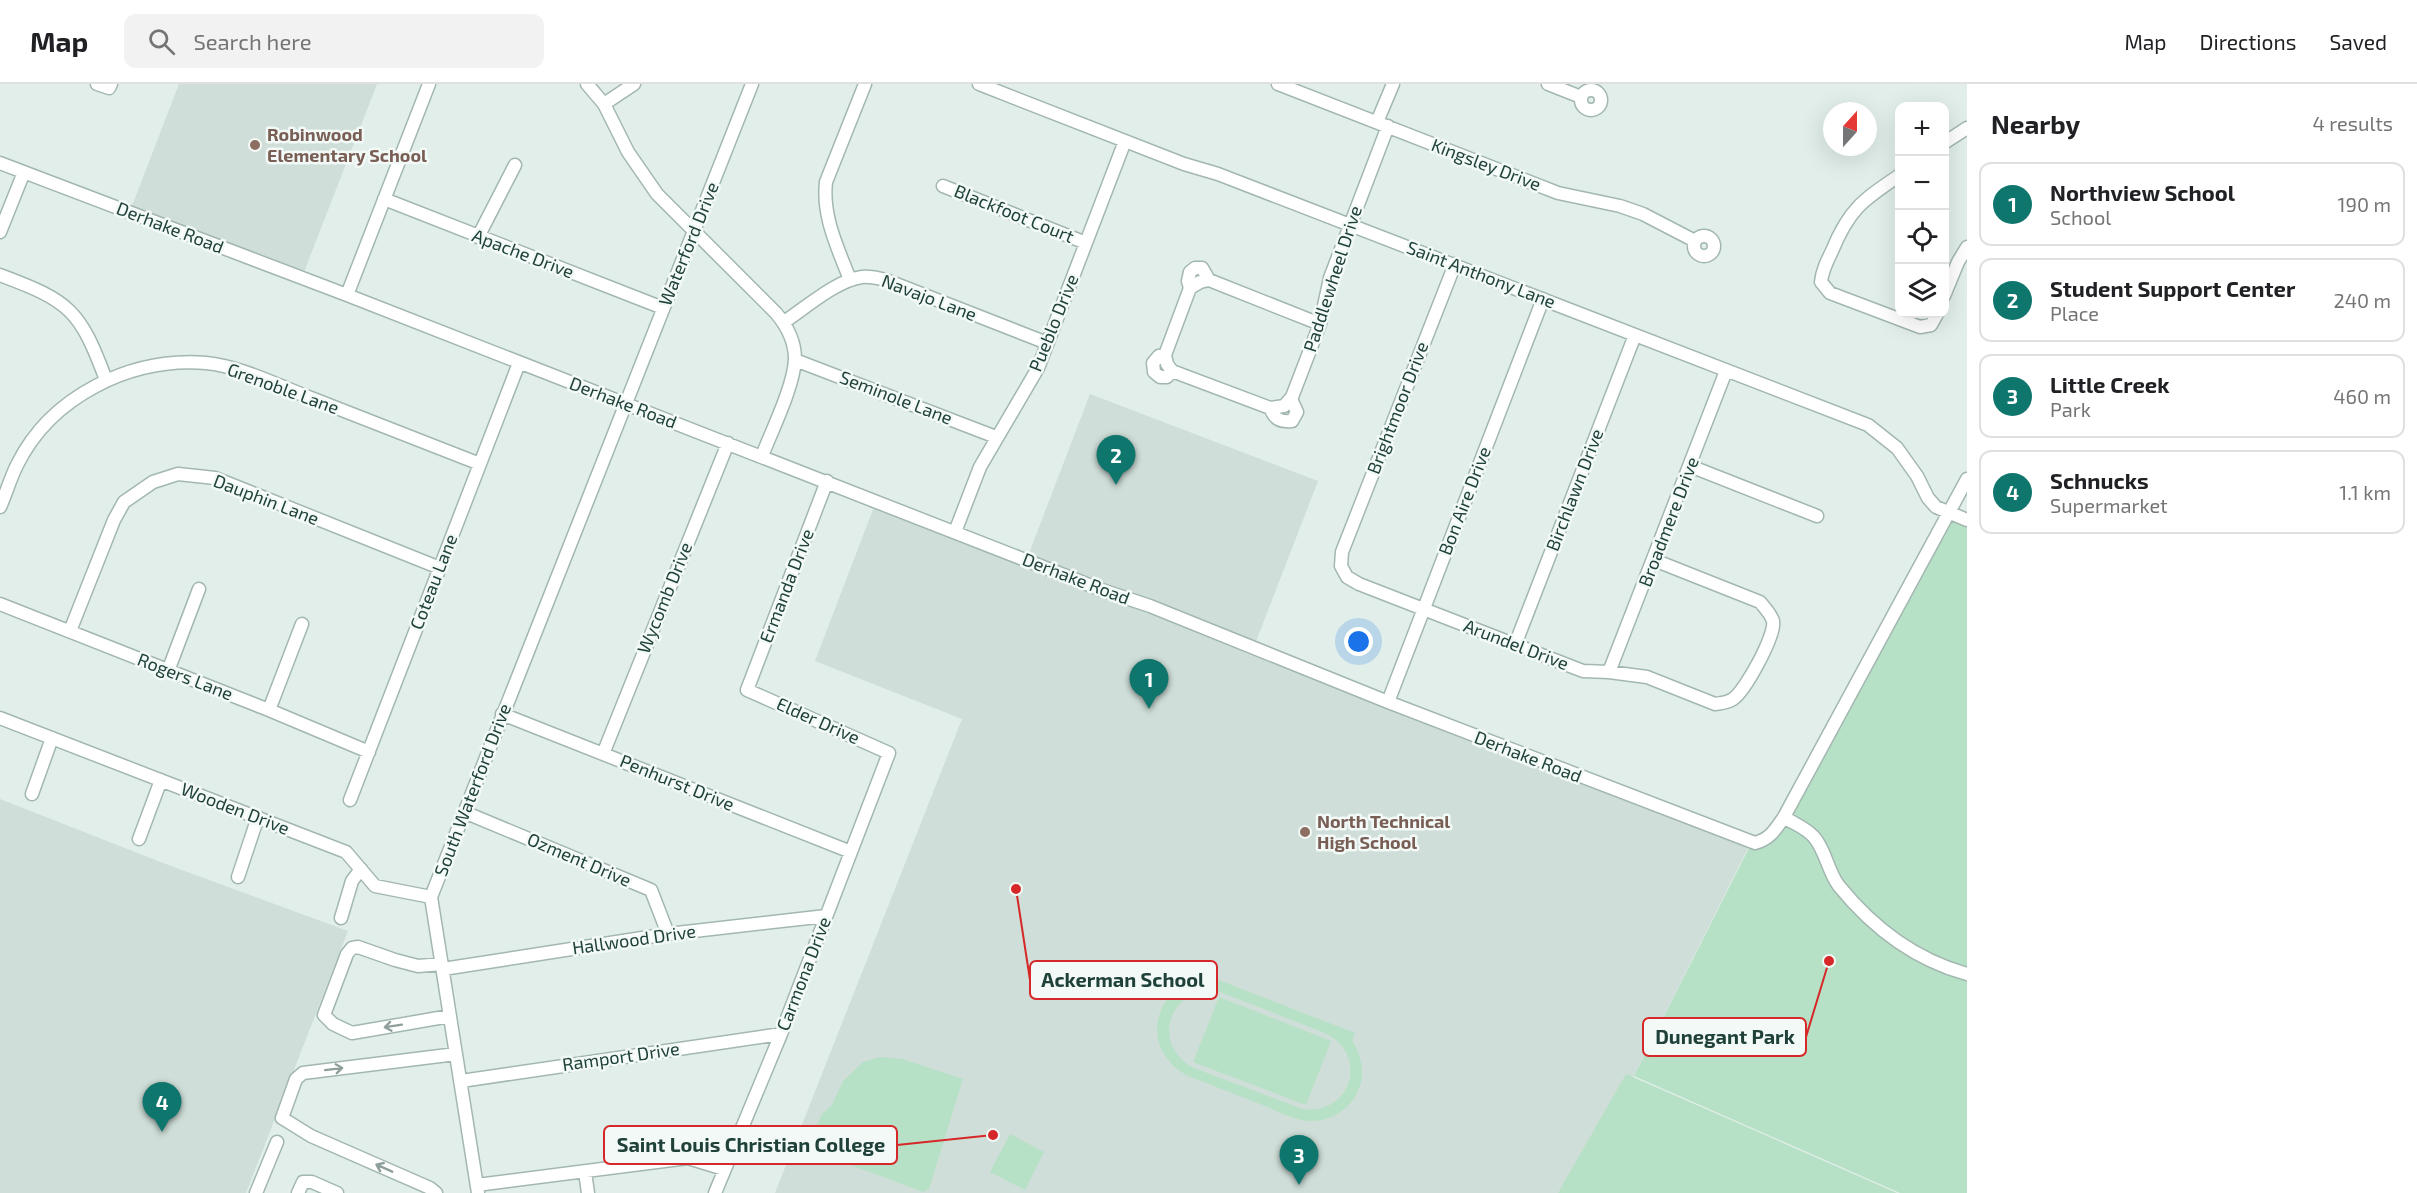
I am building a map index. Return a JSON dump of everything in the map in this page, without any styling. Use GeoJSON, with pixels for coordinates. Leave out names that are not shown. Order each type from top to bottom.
{"type":"FeatureCollection","features":[{"type":"Feature","properties":{"kind":"street"},"geometry":{"type":"LineString","coordinates":[[97,84],[109,88],[111,84]]}},
{"type":"Feature","properties":{"kind":"street"},"geometry":{"type":"LineString","coordinates":[[347,295],[429,84]]}},
{"type":"Feature","properties":{"kind":"street"},"geometry":{"type":"LineString","coordinates":[[587,84],[604,104],[628,152],[657,194],[784,322],[790,333],[795,360],[792,377],[762,456]]}},
{"type":"Feature","properties":{"kind":"street"},"geometry":{"type":"LineString","coordinates":[[604,104],[634,84]]}},
{"type":"Feature","properties":{"kind":"street","name":"Waterford Drive"},"geometry":{"type":"LineString","coordinates":[[624,403],[695,231],[752,84]]}},
{"type":"Feature","properties":{"kind":"street"},"geometry":{"type":"LineString","coordinates":[[850,280],[826,214],[824,199],[826,182],[865,84]]}},
{"type":"Feature","properties":{"kind":"street","name":"Saint Anthony Lane"},"geometry":{"type":"LineString","coordinates":[[978,84],[1455,264],[1868,425],[1897,448],[1936,507],[1967,520]]}},
{"type":"Feature","properties":{"kind":"street","name":"Paddlewheel Drive"},"geometry":{"type":"LineString","coordinates":[[1320,324],[1209,280],[1200,282],[1190,288],[1165,355],[1167,364],[1172,371],[1270,408],[1288,402],[1320,324],[1330,278],[1383,124],[1393,84]]}},
{"type":"Feature","properties":{"kind":"street"},"geometry":{"type":"LineString","coordinates":[[1548,84],[1581,97]]}},
{"type":"Feature","properties":{"kind":"street","name":"Kingsley Drive"},"geometry":{"type":"LineString","coordinates":[[1282,85],[1558,193],[1620,206],[1643,214],[1695,242]]}},
{"type":"Feature","properties":{"kind":"street"},"geometry":{"type":"LineString","coordinates":[[1949,141],[1964,135]]}},
{"type":"Feature","properties":{"kind":"street","name":"Pueblo Drive"},"geometry":{"type":"LineString","coordinates":[[955,532],[980,467],[1038,368],[1125,141]]}},
{"type":"Feature","properties":{"kind":"street","name":"Derhake Road"},"geometry":{"type":"LineString","coordinates":[[0,163],[1150,606],[1388,702],[1755,843],[1765,841],[1772,835],[1784,817],[1967,479]]}},
{"type":"Feature","properties":{"kind":"street"},"geometry":{"type":"LineString","coordinates":[[477,237],[514,165]]}},
{"type":"Feature","properties":{"kind":"street"},"geometry":{"type":"LineString","coordinates":[[0,232],[24,172]]}},
{"type":"Feature","properties":{"kind":"street"},"geometry":{"type":"LineString","coordinates":[[1895,178],[1871,194],[1851,212],[1840,230],[1821,282],[1830,293],[1895,318]]}},
{"type":"Feature","properties":{"kind":"street","name":"Blackfoot Court"},"geometry":{"type":"LineString","coordinates":[[943,186],[1086,243]]}},
{"type":"Feature","properties":{"kind":"street","name":"Apache Drive"},"geometry":{"type":"LineString","coordinates":[[384,200],[663,308]]}},
{"type":"Feature","properties":{"kind":"street"},"geometry":{"type":"LineString","coordinates":[[1949,284],[1967,247]]}},
{"type":"Feature","properties":{"kind":"street","name":"Brightmoor Drive"},"geometry":{"type":"LineString","coordinates":[[1342,552],[1455,264]]}},
{"type":"Feature","properties":{"kind":"street"},"geometry":{"type":"LineString","coordinates":[[0,275],[37,289],[69,310],[82,324],[91,340],[106,380]]}},
{"type":"Feature","properties":{"kind":"street","name":"Navajo Lane"},"geometry":{"type":"LineString","coordinates":[[784,322],[841,284],[862,277],[886,280],[1047,343]]}},
{"type":"Feature","properties":{"kind":"street","name":"Bon Aire Drive"},"geometry":{"type":"LineString","coordinates":[[1388,702],[1543,299]]}},
{"type":"Feature","properties":{"kind":"street"},"geometry":{"type":"LineString","coordinates":[[1896,318],[1920,327],[1931,325],[1935,318]]}},
{"type":"Feature","properties":{"kind":"street","name":"Birchlawn Drive"},"geometry":{"type":"LineString","coordinates":[[1515,645],[1635,335]]}},
{"type":"Feature","properties":{"kind":"street","name":"Seminole Lane"},"geometry":{"type":"LineString","coordinates":[[795,360],[996,437]]}},
{"type":"Feature","properties":{"kind":"street","name":"Grenoble Lane"},"geometry":{"type":"LineString","coordinates":[[0,507],[17,465],[45,424],[74,399],[106,380],[136,369],[168,364],[208,363],[256,376],[480,464]]}},
{"type":"Feature","properties":{"kind":"street","name":"Coteau Lane"},"geometry":{"type":"LineString","coordinates":[[350,800],[519,363]]}},
{"type":"Feature","properties":{"kind":"street","name":"Broadmere Drive"},"geometry":{"type":"LineString","coordinates":[[1609,672],[1726,371]]}},
{"type":"Feature","properties":{"kind":"street","name":"South Waterford Drive"},"geometry":{"type":"LineString","coordinates":[[477,1189],[431,897],[624,403]]}},
{"type":"Feature","properties":{"kind":"street","name":"Wycomb Drive"},"geometry":{"type":"LineString","coordinates":[[603,754],[728,443]]}},
{"type":"Feature","properties":{"kind":"street"},"geometry":{"type":"LineString","coordinates":[[1690,466],[1817,516]]}},
{"type":"Feature","properties":{"kind":"street","name":"Dauphin Lane"},"geometry":{"type":"LineString","coordinates":[[70,632],[114,520],[124,502],[153,482],[178,474],[215,478],[440,568]]}},
{"type":"Feature","properties":{"kind":"street","name":"Ermanda Drive"},"geometry":{"type":"LineString","coordinates":[[747,690],[827,481]]}},
{"type":"Feature","properties":{"kind":"street","name":"Arundel Drive"},"geometry":{"type":"LineString","coordinates":[[1342,552],[1341,566],[1347,577],[1422,610],[1583,671],[1647,677],[1715,704],[1725,704],[1743,689],[1773,633],[1773,621],[1760,602],[1654,560]]}},
{"type":"Feature","properties":{"kind":"street"},"geometry":{"type":"LineString","coordinates":[[168,671],[199,589]]}},
{"type":"Feature","properties":{"kind":"street","name":"Rogers Lane"},"geometry":{"type":"LineString","coordinates":[[0,604],[369,752]]}},
{"type":"Feature","properties":{"kind":"street"},"geometry":{"type":"LineString","coordinates":[[269,710],[302,624]]}},
{"type":"Feature","properties":{"kind":"street","name":"Elder Drive"},"geometry":{"type":"LineString","coordinates":[[747,690],[889,753]]}},
{"type":"Feature","properties":{"kind":"street","name":"Penhurst Drive"},"geometry":{"type":"LineString","coordinates":[[502,714],[851,852]]}},
{"type":"Feature","properties":{"kind":"street","name":"Wooden Drive"},"geometry":{"type":"LineString","coordinates":[[0,718],[346,852],[375,886],[431,897]]}},
{"type":"Feature","properties":{"kind":"street"},"geometry":{"type":"LineString","coordinates":[[32,794],[52,738]]}},
{"type":"Feature","properties":{"kind":"street","name":"Carmona Drive"},"geometry":{"type":"LineString","coordinates":[[715,1193],[781,1034],[889,753]]}},
{"type":"Feature","properties":{"kind":"street"},"geometry":{"type":"LineString","coordinates":[[140,839],[162,780]]}},
{"type":"Feature","properties":{"kind":"street","name":"Ozment Drive"},"geometry":{"type":"LineString","coordinates":[[464,812],[651,890],[668,934]]}},
{"type":"Feature","properties":{"kind":"street"},"geometry":{"type":"LineString","coordinates":[[1784,817],[1804,828],[1816,839],[1840,887],[1884,932],[1912,952],[1944,968],[1967,974]]}},
{"type":"Feature","properties":{"kind":"street"},"geometry":{"type":"LineString","coordinates":[[238,877],[258,818]]}},
{"type":"Feature","properties":{"kind":"street"},"geometry":{"type":"LineString","coordinates":[[341,918],[352,881],[361,869]]}},
{"type":"Feature","properties":{"kind":"street","name":"Hallwood Drive"},"geometry":{"type":"LineString","coordinates":[[450,1016],[352,1033],[342,1030],[327,1020],[324,1015],[347,954],[352,948],[358,947],[418,966],[442,966],[668,934],[826,916]]}},
{"type":"Feature","properties":{"kind":"street","name":"Ramport Drive"},"geometry":{"type":"LineString","coordinates":[[461,1081],[781,1034]]}},
{"type":"Feature","properties":{"kind":"street"},"geometry":{"type":"LineString","coordinates":[[436,1193],[430,1188],[311,1136],[282,1118],[296,1079],[303,1072],[456,1053]]}},
{"type":"Feature","properties":{"kind":"street"},"geometry":{"type":"LineString","coordinates":[[256,1193],[277,1142]]}},
{"type":"Feature","properties":{"kind":"street"},"geometry":{"type":"LineString","coordinates":[[477,1189],[688,1158],[724,1169]]}},
{"type":"Feature","properties":{"kind":"street"},"geometry":{"type":"LineString","coordinates":[[585,1172],[588,1193]]}},
{"type":"Feature","properties":{"kind":"street"},"geometry":{"type":"LineString","coordinates":[[298,1193],[303,1182],[312,1182],[337,1193]]}},
{"type":"Feature","properties":{"kind":"shaded area","name":"Robinwood Elementary School"},"geometry":{"type":"Polygon","coordinates":[[[179,84],[377,84],[304,272],[132,206],[179,84]]]}},
{"type":"Feature","properties":{"kind":"shaded area"},"geometry":{"type":"Polygon","coordinates":[[[1090,394],[1318,481],[1255,644],[1028,556],[1090,394]]]}},
{"type":"Feature","properties":{"kind":"shaded area"},"geometry":{"type":"Polygon","coordinates":[[[874,507],[1738,842],[1763,847],[1749,846],[1634,1076],[1568,1193],[775,1193],[962,719],[815,661],[874,507]]]}},
{"type":"Feature","properties":{"kind":"shaded area"},"geometry":{"type":"Polygon","coordinates":[[[0,799],[163,863],[348,931],[246,1193],[0,1193],[0,799]]]}},
{"type":"Feature","properties":{"kind":"green space"},"geometry":{"type":"Polygon","coordinates":[[[1954,519],[1967,524],[1967,1193],[1900,1193],[1634,1076],[1750,846],[1764,846],[1780,833],[1950,520],[1954,519]]]}},
{"type":"Feature","properties":{"kind":"green space"},"geometry":{"type":"Polygon","coordinates":[[[1185,967],[1355,1033],[1352,1040],[1360,1059],[1362,1073],[1360,1086],[1349,1105],[1324,1120],[1303,1120],[1188,1076],[1179,1070],[1165,1056],[1157,1028],[1162,1008],[1177,987],[1185,967]],[[1205,990],[1191,995],[1180,1003],[1173,1014],[1170,1037],[1174,1049],[1182,1060],[1194,1068],[1302,1109],[1319,1109],[1333,1103],[1343,1094],[1349,1082],[1350,1069],[1347,1055],[1339,1043],[1325,1033],[1220,992],[1205,990]]]}},
{"type":"Feature","properties":{"kind":"green space"},"geometry":{"type":"Polygon","coordinates":[[[1219,997],[1331,1041],[1306,1105],[1193,1062],[1219,997]]]}},
{"type":"Feature","properties":{"kind":"green space"},"geometry":{"type":"Polygon","coordinates":[[[880,1057],[902,1059],[963,1079],[929,1189],[923,1192],[808,1149],[822,1114],[832,1105],[843,1081],[863,1062],[880,1057]]]}},
{"type":"Feature","properties":{"kind":"green space"},"geometry":{"type":"Polygon","coordinates":[[[1626,1074],[1897,1193],[1558,1193],[1626,1074]]]}},
{"type":"Feature","properties":{"kind":"green space"},"geometry":{"type":"Polygon","coordinates":[[[1010,1134],[1044,1152],[1025,1190],[990,1172],[1010,1134]]]}},
{"type":"Feature","properties":{"kind":"place","name":"Robinwood Elementary School"},"geometry":{"type":"Point","coordinates":[255,145]}},
{"type":"Feature","properties":{"kind":"place","name":"Student Support Center"},"geometry":{"type":"Point","coordinates":[1116,485]}},
{"type":"Feature","properties":{"kind":"place","name":"Northview School"},"geometry":{"type":"Point","coordinates":[1149,709]}},
{"type":"Feature","properties":{"kind":"place","name":"North Technical High School"},"geometry":{"type":"Point","coordinates":[1305,832]}},
{"type":"Feature","properties":{"kind":"place","name":"Ackerman School"},"geometry":{"type":"Point","coordinates":[1016,889]}},
{"type":"Feature","properties":{"kind":"place","name":"Dunegant Park"},"geometry":{"type":"Point","coordinates":[1829,961]}},
{"type":"Feature","properties":{"kind":"place","name":"Schnucks"},"geometry":{"type":"Point","coordinates":[162,1132]}},
{"type":"Feature","properties":{"kind":"place","name":"Saint Louis Christian College"},"geometry":{"type":"Point","coordinates":[993,1135]}},
{"type":"Feature","properties":{"kind":"place","name":"Little Creek"},"geometry":{"type":"Point","coordinates":[1299,1185]}}]}
